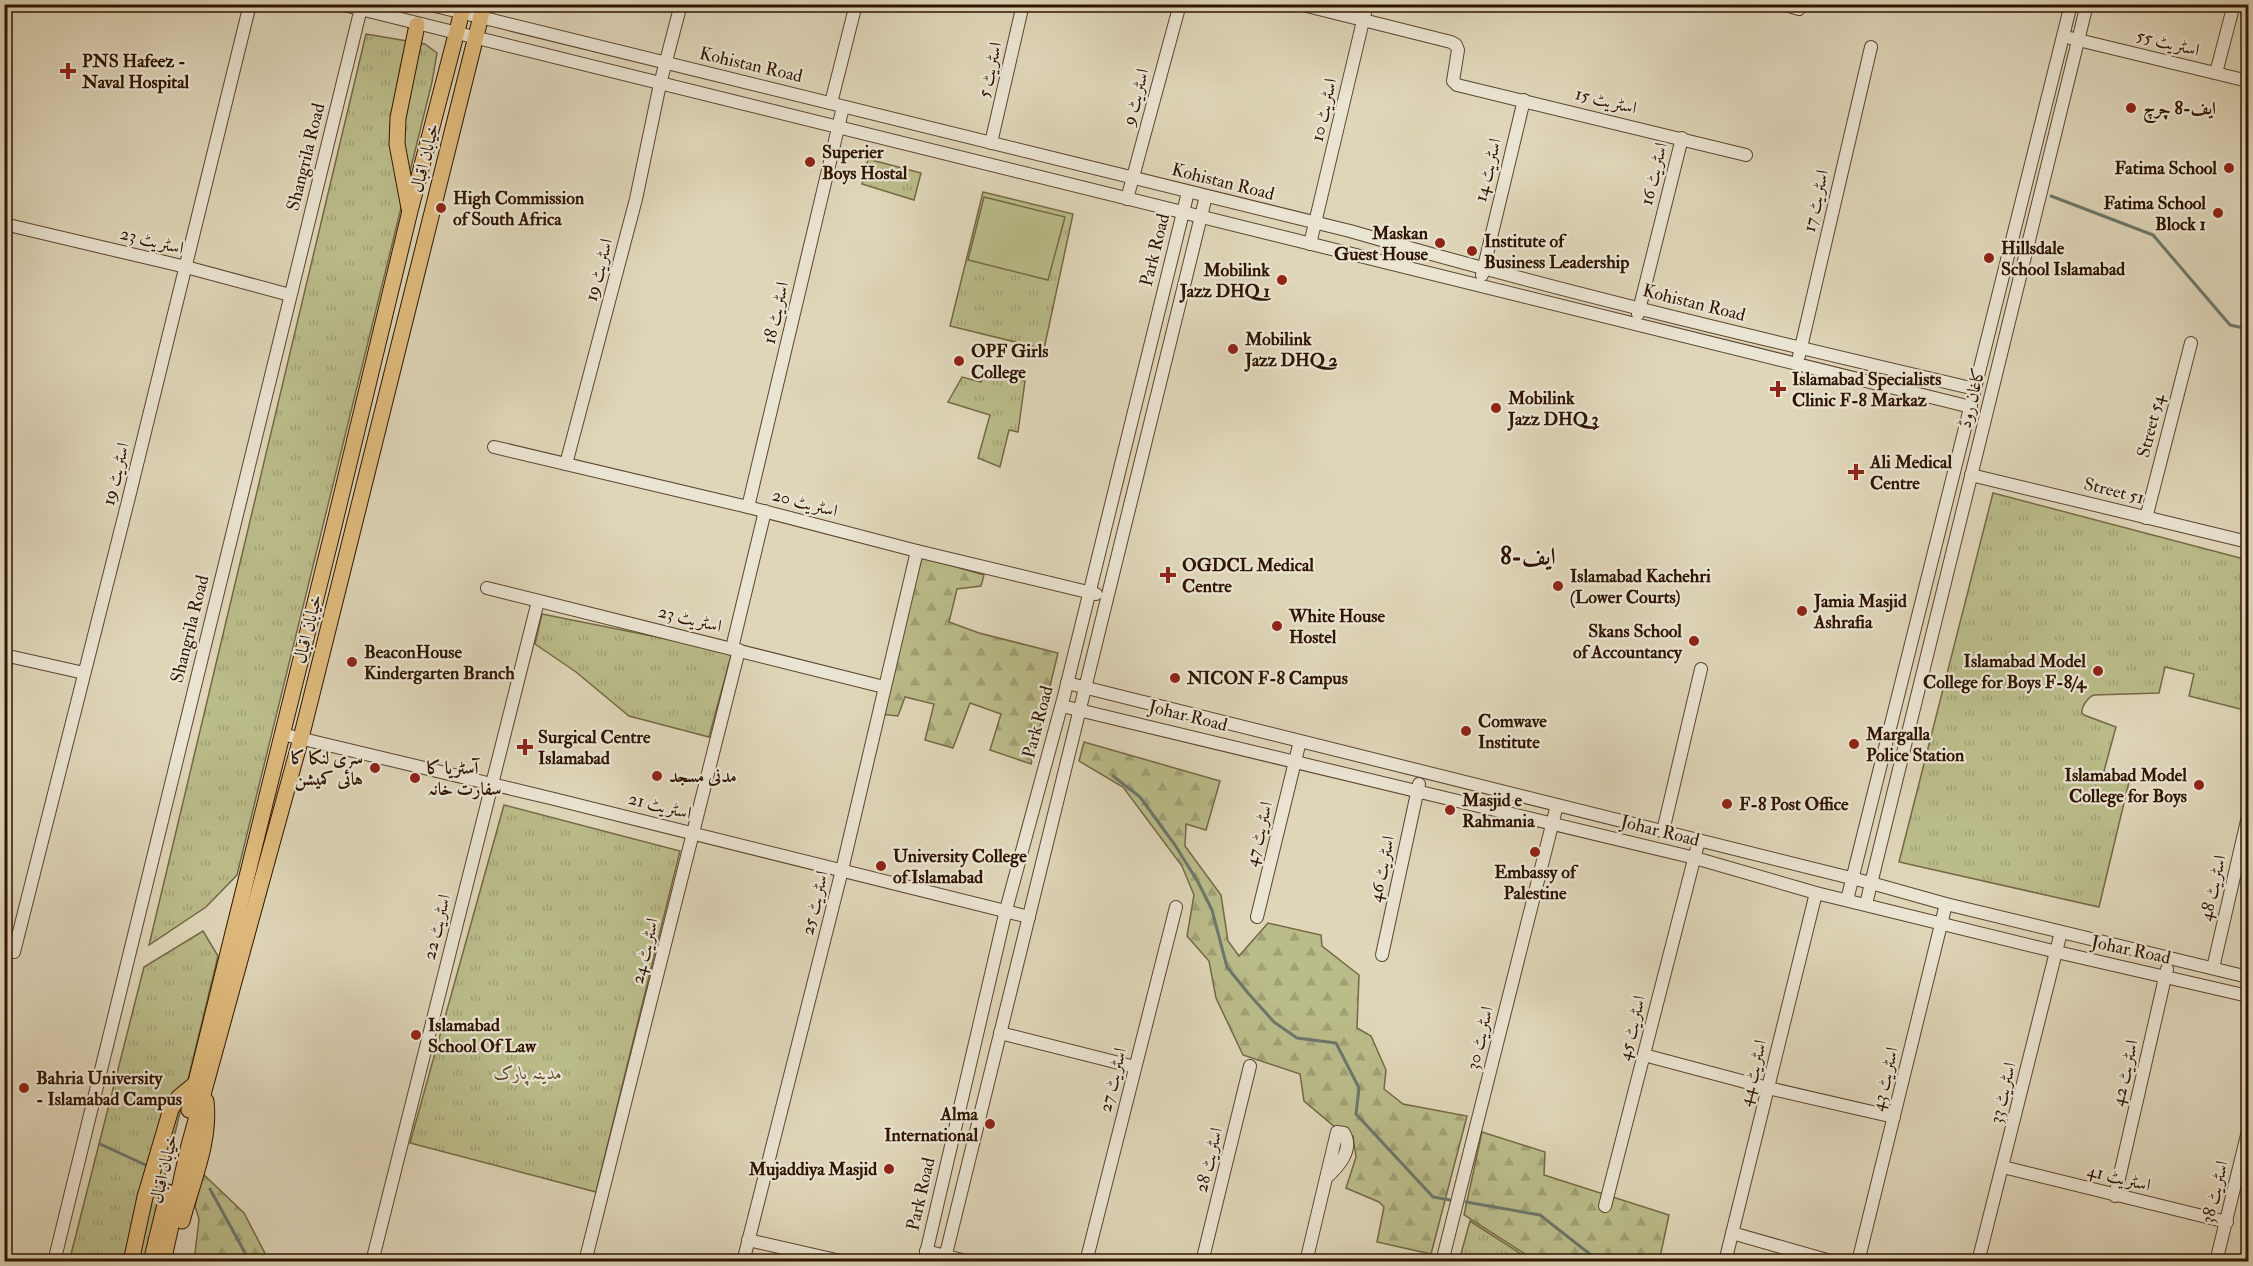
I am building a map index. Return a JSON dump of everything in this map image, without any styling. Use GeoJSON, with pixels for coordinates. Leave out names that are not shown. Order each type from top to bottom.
{"type":"FeatureCollection","features":[{"type":"Feature","properties":{"kind":"main road","name":"خیابان اقبال"},"geometry":{"type":"LineString","coordinates":[[163,1262],[200,1086],[282,734],[410,211],[463,9]]}},
{"type":"Feature","properties":{"kind":"main road","name":"خیابان اقبال"},"geometry":{"type":"LineString","coordinates":[[151,1262],[301,738],[482,11]]}},
{"type":"Feature","properties":{"kind":"main road"},"geometry":{"type":"LineString","coordinates":[[410,211],[399,164],[397,135],[398,118],[417,25]]}},
{"type":"Feature","properties":{"kind":"main road"},"geometry":{"type":"LineString","coordinates":[[131,1262],[146,1197],[171,1109],[179,1097],[200,1086],[208,1118],[172,1262]]}},
{"type":"Feature","properties":{"kind":"street","name":"اسٹریٹ 19"},"geometry":{"type":"LineString","coordinates":[[14,952],[250,4]]}},
{"type":"Feature","properties":{"kind":"street","name":"Kohistan Road"},"geometry":{"type":"LineString","coordinates":[[340,4],[361,7],[417,25],[1971,406]]}},
{"type":"Feature","properties":{"kind":"street","name":"Kohistan Road"},"geometry":{"type":"LineString","coordinates":[[427,4],[482,11],[666,63],[1350,231],[1483,270],[1975,389]]}},
{"type":"Feature","properties":{"kind":"street","name":"اسٹریٹ 19"},"geometry":{"type":"LineString","coordinates":[[566,464],[636,199],[660,84],[681,4]]}},
{"type":"Feature","properties":{"kind":"street"},"geometry":{"type":"LineString","coordinates":[[831,103],[856,4]]}},
{"type":"Feature","properties":{"kind":"street","name":"اسٹریٹ 5"},"geometry":{"type":"LineString","coordinates":[[991,143],[1023,4]]}},
{"type":"Feature","properties":{"kind":"street","name":"اسٹریٹ 9"},"geometry":{"type":"LineString","coordinates":[[1127,199],[1180,4]]}},
{"type":"Feature","properties":{"kind":"street"},"geometry":{"type":"LineString","coordinates":[[1299,4],[1363,20]]}},
{"type":"Feature","properties":{"kind":"street","name":"اسٹریٹ 10"},"geometry":{"type":"LineString","coordinates":[[1310,244],[1367,4]]}},
{"type":"Feature","properties":{"kind":"street"},"geometry":{"type":"LineString","coordinates":[[1782,4],[1799,9]]}},
{"type":"Feature","properties":{"kind":"street","name":"کاغان روڈ"},"geometry":{"type":"LineString","coordinates":[[1847,900],[2071,4]]}},
{"type":"Feature","properties":{"kind":"street","name":"کاغان روڈ"},"geometry":{"type":"LineString","coordinates":[[1866,904],[2087,4]]}},
{"type":"Feature","properties":{"kind":"street"},"geometry":{"type":"LineString","coordinates":[[2216,73],[2234,4]]}},
{"type":"Feature","properties":{"kind":"street","name":"Shangrila Road"},"geometry":{"type":"LineString","coordinates":[[54,1262],[361,7]]}},
{"type":"Feature","properties":{"kind":"street","name":"اسٹریٹ 15"},"geometry":{"type":"LineString","coordinates":[[1363,20],[1456,45],[1458,50],[1453,81],[1457,85],[1746,154]]}},
{"type":"Feature","properties":{"kind":"street","name":"اسٹریٹ 55"},"geometry":{"type":"LineString","coordinates":[[2063,37],[2248,81]]}},
{"type":"Feature","properties":{"kind":"street","name":"اسٹریٹ 17"},"geometry":{"type":"LineString","coordinates":[[1798,364],[1871,47]]}},
{"type":"Feature","properties":{"kind":"street","name":"اسٹریٹ 14"},"geometry":{"type":"LineString","coordinates":[[1480,285],[1524,100]]}},
{"type":"Feature","properties":{"kind":"street","name":"اسٹریٹ 18"},"geometry":{"type":"LineString","coordinates":[[748,507],[843,107]]}},
{"type":"Feature","properties":{"kind":"street","name":"اسٹریٹ 16"},"geometry":{"type":"LineString","coordinates":[[1635,324],[1682,138]]}},
{"type":"Feature","properties":{"kind":"street","name":"Park Road"},"geometry":{"type":"LineString","coordinates":[[925,1256],[1006,910],[1062,706],[1188,192]]}},
{"type":"Feature","properties":{"kind":"street","name":"Park Road"},"geometry":{"type":"LineString","coordinates":[[945,1258],[1206,196]]}},
{"type":"Feature","properties":{"kind":"street","name":"اسٹریٹ 23"},"geometry":{"type":"LineString","coordinates":[[4,224],[186,267],[290,295]]}},
{"type":"Feature","properties":{"kind":"street"},"geometry":{"type":"LineString","coordinates":[[1345,253],[1350,231]]}},
{"type":"Feature","properties":{"kind":"street","name":"Street 54"},"geometry":{"type":"LineString","coordinates":[[2146,518],[2191,343]]}},
{"type":"Feature","properties":{"kind":"street","name":"اسٹریٹ 20"},"geometry":{"type":"LineString","coordinates":[[494,447],[748,507],[1107,597]]}},
{"type":"Feature","properties":{"kind":"street","name":"Street 51"},"geometry":{"type":"LineString","coordinates":[[1971,475],[2248,542]]}},
{"type":"Feature","properties":{"kind":"street","name":"اسٹریٹ 24"},"geometry":{"type":"LineString","coordinates":[[585,1262],[694,833],[765,512]]}},
{"type":"Feature","properties":{"kind":"street","name":"اسٹریٹ 25"},"geometry":{"type":"LineString","coordinates":[[743,1262],[842,870],[917,551]]}},
{"type":"Feature","properties":{"kind":"street","name":"اسٹریٹ 23"},"geometry":{"type":"LineString","coordinates":[[487,588],[884,687]]}},
{"type":"Feature","properties":{"kind":"street"},"geometry":{"type":"LineString","coordinates":[[1924,592],[1942,596]]}},
{"type":"Feature","properties":{"kind":"street","name":"اسٹریٹ 22"},"geometry":{"type":"LineString","coordinates":[[372,1262],[538,601]]}},
{"type":"Feature","properties":{"kind":"street"},"geometry":{"type":"LineString","coordinates":[[4,655],[84,673]]}},
{"type":"Feature","properties":{"kind":"street"},"geometry":{"type":"LineString","coordinates":[[1663,831],[1701,669]]}},
{"type":"Feature","properties":{"kind":"street","name":"Johar Road"},"geometry":{"type":"LineString","coordinates":[[1067,683],[1871,883],[1946,904],[2248,977]]}},
{"type":"Feature","properties":{"kind":"street","name":"Johar Road"},"geometry":{"type":"LineString","coordinates":[[1062,706],[1553,823],[1695,858],[1816,893],[2248,996]]}},
{"type":"Feature","properties":{"kind":"street","name":"اسٹریٹ 21"},"geometry":{"type":"LineString","coordinates":[[282,734],[694,833],[1029,917]]}},
{"type":"Feature","properties":{"kind":"street","name":"اسٹریٹ 47"},"geometry":{"type":"LineString","coordinates":[[1257,916],[1300,741]]}},
{"type":"Feature","properties":{"kind":"street","name":"اسٹریٹ 46"},"geometry":{"type":"LineString","coordinates":[[1382,955],[1422,772]]}},
{"type":"Feature","properties":{"kind":"street","name":"اسٹریٹ 30"},"geometry":{"type":"LineString","coordinates":[[1442,1262],[1557,805]]}},
{"type":"Feature","properties":{"kind":"street"},"geometry":{"type":"LineString","coordinates":[[1871,807],[1889,811]]}},
{"type":"Feature","properties":{"kind":"street","name":"اسٹریٹ 48"},"geometry":{"type":"LineString","coordinates":[[2213,968],[2248,816]]}},
{"type":"Feature","properties":{"kind":"street","name":"اسٹریٹ 45"},"geometry":{"type":"LineString","coordinates":[[1605,1206],[1699,840]]}},
{"type":"Feature","properties":{"kind":"street","name":"اسٹریٹ 44"},"geometry":{"type":"LineString","coordinates":[[1725,1262],[1816,893]]}},
{"type":"Feature","properties":{"kind":"street","name":"اسٹریٹ 43"},"geometry":{"type":"LineString","coordinates":[[1858,1262],[1943,924],[1946,904]]}},
{"type":"Feature","properties":{"kind":"street","name":"اسٹریٹ 27"},"geometry":{"type":"LineString","coordinates":[[1086,1262],[1176,907]]}},
{"type":"Feature","properties":{"kind":"street","name":"اسٹریٹ 33"},"geometry":{"type":"LineString","coordinates":[[1978,1262],[2061,932]]}},
{"type":"Feature","properties":{"kind":"street","name":"اسٹریٹ 42"},"geometry":{"type":"LineString","coordinates":[[2115,1196],[2170,957]]}},
{"type":"Feature","properties":{"kind":"street"},"geometry":{"type":"LineString","coordinates":[[1000,1034],[1135,1067]]}},
{"type":"Feature","properties":{"kind":"street"},"geometry":{"type":"LineString","coordinates":[[1644,1055],[1768,1088],[1894,1117]]}},
{"type":"Feature","properties":{"kind":"street","name":"اسٹریٹ 28"},"geometry":{"type":"LineString","coordinates":[[1202,1262],[1250,1066]]}},
{"type":"Feature","properties":{"kind":"street","name":"اسٹریٹ 38"},"geometry":{"type":"LineString","coordinates":[[2216,1262],[2248,1131]]}},
{"type":"Feature","properties":{"kind":"street","name":"اسٹریٹ 41"},"geometry":{"type":"LineString","coordinates":[[2003,1167],[2227,1222]]}},
{"type":"Feature","properties":{"kind":"street"},"geometry":{"type":"LineString","coordinates":[[1306,1262],[1326,1178]]}},
{"type":"Feature","properties":{"kind":"street"},"geometry":{"type":"LineString","coordinates":[[1732,1233],[1834,1262]]}},
{"type":"Feature","properties":{"kind":"street"},"geometry":{"type":"LineString","coordinates":[[748,1240],[845,1262]]}},
{"type":"Feature","properties":{"kind":"street"},"geometry":{"type":"LineString","coordinates":[[925,1256],[970,1262]]}},
{"type":"Feature","properties":{"kind":"green space"},"geometry":{"type":"Polygon","coordinates":[[[366,34],[425,44],[437,53],[432,82],[237,875],[206,907],[149,945],[366,34]]]}},
{"type":"Feature","properties":{"kind":"green space"},"geometry":{"type":"Polygon","coordinates":[[[868,159],[921,173],[914,200],[862,184],[868,159]]]}},
{"type":"Feature","properties":{"kind":"green space"},"geometry":{"type":"Polygon","coordinates":[[[983,192],[1073,214],[1044,349],[950,326],[983,192]]]}},
{"type":"Feature","properties":{"kind":"green space"},"geometry":{"type":"Polygon","coordinates":[[[984,197],[1065,217],[1048,280],[968,260],[984,197]]]}},
{"type":"Feature","properties":{"kind":"green space"},"geometry":{"type":"Polygon","coordinates":[[[985,373],[1025,381],[1018,432],[1009,430],[1000,467],[978,458],[990,415],[948,402],[962,377],[981,382],[985,373]]]}},
{"type":"Feature","properties":{"kind":"green space","name":"Islamabad Model College for Boys F-8/4"},"geometry":{"type":"Polygon","coordinates":[[[1993,493],[2248,560],[2248,711],[2189,696],[2194,674],[2165,667],[2159,693],[2094,695],[2084,705],[2082,713],[2084,715],[2116,727],[2104,771],[2130,778],[2099,907],[1899,862],[1993,493]]]}},
{"type":"Feature","properties":{"kind":"green space"},"geometry":{"type":"Polygon","coordinates":[[[922,557],[984,575],[981,586],[957,589],[949,622],[979,633],[1058,653],[1031,764],[990,750],[1001,714],[970,703],[953,748],[925,740],[934,704],[905,697],[898,716],[881,714],[922,557]]]}},
{"type":"Feature","properties":{"kind":"green space"},"geometry":{"type":"Polygon","coordinates":[[[542,614],[732,652],[709,737],[629,716],[576,672],[535,644],[542,614]]]}},
{"type":"Feature","properties":{"kind":"green space"},"geometry":{"type":"Polygon","coordinates":[[[1084,742],[1220,781],[1206,830],[1186,824],[1185,846],[1221,895],[1228,941],[1239,956],[1268,923],[1321,935],[1322,946],[1359,975],[1357,1028],[1371,1036],[1386,1070],[1384,1089],[1403,1104],[1467,1116],[1431,1254],[1377,1242],[1384,1207],[1379,1202],[1346,1188],[1356,1157],[1353,1136],[1335,1127],[1304,1101],[1300,1074],[1243,1055],[1216,998],[1209,961],[1187,936],[1194,895],[1182,866],[1123,787],[1079,761],[1084,742]]]}},
{"type":"Feature","properties":{"kind":"green space","name":"مدینہ پارک"},"geometry":{"type":"Polygon","coordinates":[[[504,805],[680,851],[596,1192],[410,1143],[504,805]]]}},
{"type":"Feature","properties":{"kind":"green space"},"geometry":{"type":"Polygon","coordinates":[[[203,931],[218,956],[144,1261],[69,1262],[144,967],[203,931]]]}},
{"type":"Feature","properties":{"kind":"green space"},"geometry":{"type":"Polygon","coordinates":[[[1482,1132],[1545,1152],[1544,1175],[1669,1215],[1659,1262],[1536,1261],[1464,1215],[1482,1132]]]}},
{"type":"Feature","properties":{"kind":"green space"},"geometry":{"type":"Polygon","coordinates":[[[202,1173],[244,1213],[269,1261],[194,1262],[199,1219],[195,1206],[202,1173]]]}},
{"type":"Feature","properties":{"kind":"green space"},"geometry":{"type":"Polygon","coordinates":[[[1470,1221],[1532,1261],[1459,1261],[1470,1221]]]}},
{"type":"Feature","properties":{"kind":"waterway"},"geometry":{"type":"LineString","coordinates":[[2051,196],[2153,235],[2230,325],[2248,329]]}},
{"type":"Feature","properties":{"kind":"waterway"},"geometry":{"type":"LineString","coordinates":[[1113,776],[1140,797],[1175,845],[1198,882],[1212,910],[1227,967],[1274,1022],[1297,1038],[1336,1043],[1359,1088],[1356,1114],[1433,1197],[1450,1200]]}},
{"type":"Feature","properties":{"kind":"waterway"},"geometry":{"type":"LineString","coordinates":[[100,1144],[150,1167]]}},
{"type":"Feature","properties":{"kind":"waterway"},"geometry":{"type":"LineString","coordinates":[[210,1189],[250,1262]]}},
{"type":"Feature","properties":{"kind":"waterway"},"geometry":{"type":"LineString","coordinates":[[1466,1202],[1540,1215],[1600,1262]]}},
{"type":"Feature","properties":{"kind":"place","name":"PNS Hafeez - Naval Hospital"},"geometry":{"type":"Point","coordinates":[68,71]}},
{"type":"Feature","properties":{"kind":"place","name":"ایف-8 چرچ"},"geometry":{"type":"Point","coordinates":[2131,108]}},
{"type":"Feature","properties":{"kind":"place","name":"Superier Boys Hostal"},"geometry":{"type":"Point","coordinates":[810,162]}},
{"type":"Feature","properties":{"kind":"place","name":"Fatima School"},"geometry":{"type":"Point","coordinates":[2229,168]}},
{"type":"Feature","properties":{"kind":"place","name":"High Commission of South Africa"},"geometry":{"type":"Point","coordinates":[441,208]}},
{"type":"Feature","properties":{"kind":"place","name":"Fatima School Block 1"},"geometry":{"type":"Point","coordinates":[2218,213]}},
{"type":"Feature","properties":{"kind":"place","name":"Maskan Guest House"},"geometry":{"type":"Point","coordinates":[1440,243]}},
{"type":"Feature","properties":{"kind":"place","name":"Institute of Business Leadership"},"geometry":{"type":"Point","coordinates":[1472,251]}},
{"type":"Feature","properties":{"kind":"place","name":"Hillsdale School Islamabad"},"geometry":{"type":"Point","coordinates":[1989,258]}},
{"type":"Feature","properties":{"kind":"place","name":"Mobilink Jazz DHQ 1"},"geometry":{"type":"Point","coordinates":[1282,280]}},
{"type":"Feature","properties":{"kind":"place","name":"Mobilink Jazz DHQ 2"},"geometry":{"type":"Point","coordinates":[1233,349]}},
{"type":"Feature","properties":{"kind":"place","name":"OPF Girls College"},"geometry":{"type":"Point","coordinates":[959,361]}},
{"type":"Feature","properties":{"kind":"place","name":"Islamabad Specialists Clinic F-8 Markaz"},"geometry":{"type":"Point","coordinates":[1778,389]}},
{"type":"Feature","properties":{"kind":"place","name":"Mobilink Jazz DHQ 3"},"geometry":{"type":"Point","coordinates":[1496,408]}},
{"type":"Feature","properties":{"kind":"place","name":"Ali Medical Centre"},"geometry":{"type":"Point","coordinates":[1856,472]}},
{"type":"Feature","properties":{"kind":"place","name":"OGDCL Medical Centre"},"geometry":{"type":"Point","coordinates":[1168,575]}},
{"type":"Feature","properties":{"kind":"place","name":"Islamabad Kachehri (Lower Courts)"},"geometry":{"type":"Point","coordinates":[1558,586]}},
{"type":"Feature","properties":{"kind":"place","name":"Jamia Masjid Ashrafia"},"geometry":{"type":"Point","coordinates":[1802,611]}},
{"type":"Feature","properties":{"kind":"place","name":"White House Hostel"},"geometry":{"type":"Point","coordinates":[1277,626]}},
{"type":"Feature","properties":{"kind":"place","name":"Skans School of Accountancy"},"geometry":{"type":"Point","coordinates":[1694,641]}},
{"type":"Feature","properties":{"kind":"place","name":"BeaconHouse Kindergarten Branch"},"geometry":{"type":"Point","coordinates":[352,662]}},
{"type":"Feature","properties":{"kind":"place","name":"Islamabad Model College for Boys F-8/4"},"geometry":{"type":"Point","coordinates":[2098,671]}},
{"type":"Feature","properties":{"kind":"place","name":"NICON F-8 Campus"},"geometry":{"type":"Point","coordinates":[1175,678]}},
{"type":"Feature","properties":{"kind":"place","name":"Comwave Institute"},"geometry":{"type":"Point","coordinates":[1466,731]}},
{"type":"Feature","properties":{"kind":"place","name":"Margalla Police Station"},"geometry":{"type":"Point","coordinates":[1854,744]}},
{"type":"Feature","properties":{"kind":"place","name":"Surgical Centre Islamabad"},"geometry":{"type":"Point","coordinates":[525,747]}},
{"type":"Feature","properties":{"kind":"place","name":"سری لنکا کا ہائی کمیشن"},"geometry":{"type":"Point","coordinates":[375,768]}},
{"type":"Feature","properties":{"kind":"place","name":"مدنی مسجد"},"geometry":{"type":"Point","coordinates":[657,776]}},
{"type":"Feature","properties":{"kind":"place","name":"آسٹریا کا سفارت خانہ"},"geometry":{"type":"Point","coordinates":[415,778]}},
{"type":"Feature","properties":{"kind":"place","name":"Islamabad Model College for Boys"},"geometry":{"type":"Point","coordinates":[2199,785]}},
{"type":"Feature","properties":{"kind":"place","name":"F-8 Post Office"},"geometry":{"type":"Point","coordinates":[1727,804]}},
{"type":"Feature","properties":{"kind":"place","name":"Masjid e Rahmania"},"geometry":{"type":"Point","coordinates":[1450,810]}},
{"type":"Feature","properties":{"kind":"place","name":"Embassy of Palestine"},"geometry":{"type":"Point","coordinates":[1535,852]}},
{"type":"Feature","properties":{"kind":"place","name":"University College of Islamabad"},"geometry":{"type":"Point","coordinates":[881,866]}},
{"type":"Feature","properties":{"kind":"place","name":"Islamabad School Of Law"},"geometry":{"type":"Point","coordinates":[416,1035]}},
{"type":"Feature","properties":{"kind":"place","name":"Bahria University - Islamabad Campus"},"geometry":{"type":"Point","coordinates":[24,1088]}},
{"type":"Feature","properties":{"kind":"place","name":"Alma International"},"geometry":{"type":"Point","coordinates":[990,1124]}},
{"type":"Feature","properties":{"kind":"place","name":"Mujaddiya Masjid"},"geometry":{"type":"Point","coordinates":[889,1169]}},
{"type":"Feature","properties":{"kind":"district","name":"ایف-8"},"geometry":{"type":"Point","coordinates":[1528,556]}}]}
